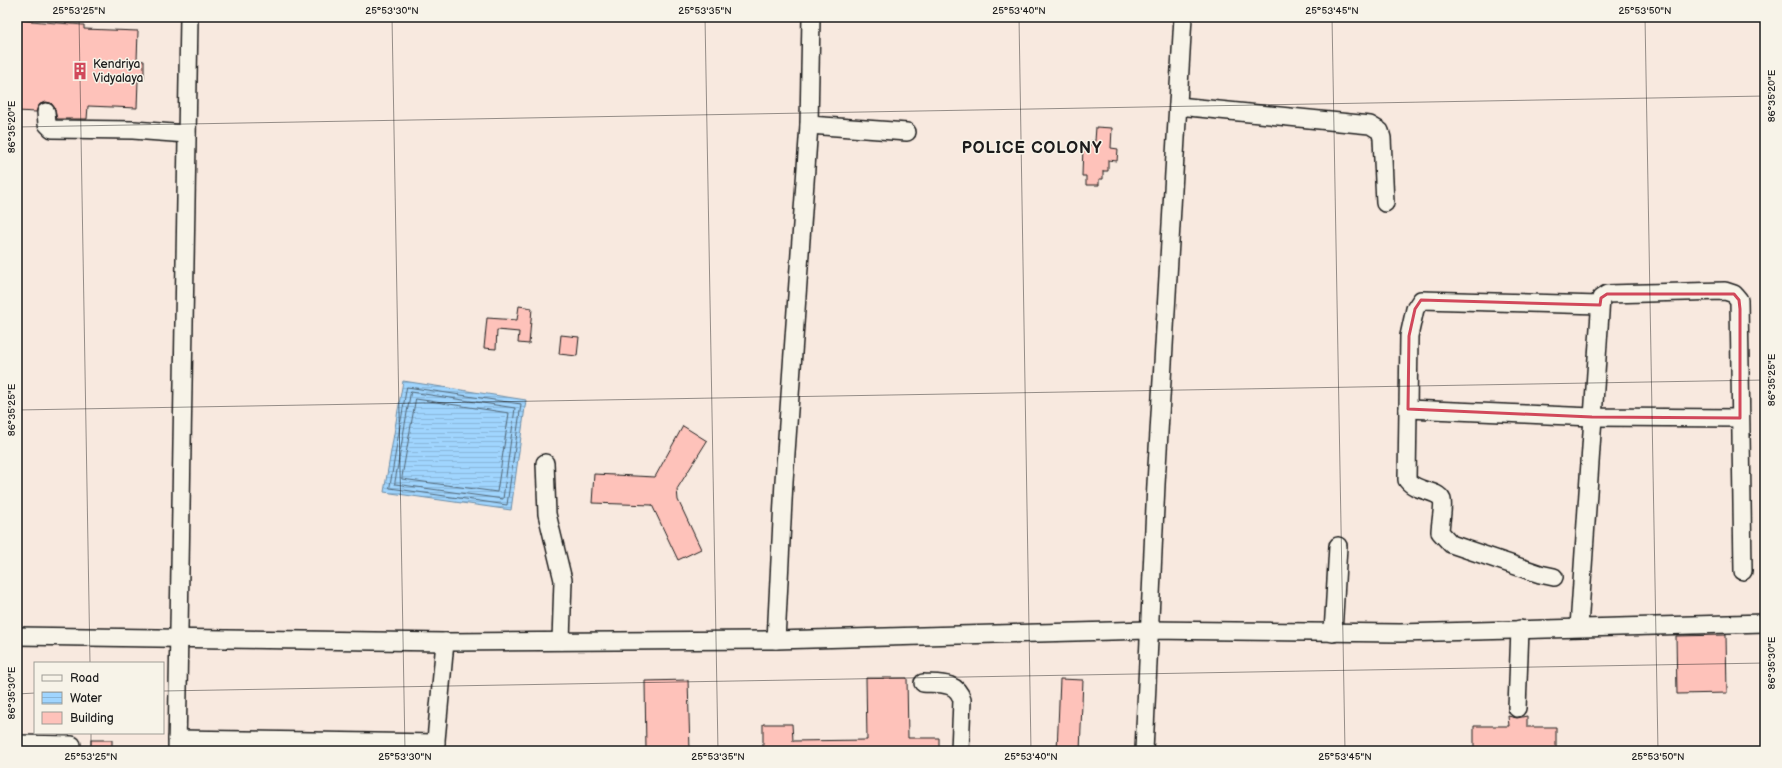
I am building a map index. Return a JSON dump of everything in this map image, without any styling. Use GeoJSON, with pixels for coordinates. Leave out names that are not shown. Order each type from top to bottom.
{"type":"FeatureCollection","features":[{"type":"Feature","properties":{"kind":"street"},"geometry":{"type":"LineString","coordinates":[[189,17],[177,745],[435,747],[445,642]]}},
{"type":"Feature","properties":{"kind":"street"},"geometry":{"type":"LineString","coordinates":[[776,640],[784,481],[809,125],[811,17]]}},
{"type":"Feature","properties":{"kind":"street"},"geometry":{"type":"LineString","coordinates":[[1144,751],[1148,630],[1183,17]]}},
{"type":"Feature","properties":{"kind":"street"},"geometry":{"type":"LineString","coordinates":[[1178,106],[1370,125],[1380,131],[1382,138],[1386,203]]}},
{"type":"Feature","properties":{"kind":"street"},"geometry":{"type":"LineString","coordinates":[[46,112],[47,124],[52,129],[133,130],[187,134]]}},
{"type":"Feature","properties":{"kind":"street"},"geometry":{"type":"LineString","coordinates":[[809,125],[907,132]]}},
{"type":"Feature","properties":{"kind":"street"},"geometry":{"type":"LineString","coordinates":[[1579,627],[1600,305],[1601,298],[1607,294],[1724,291],[1734,294],[1739,300],[1742,572]]}},
{"type":"Feature","properties":{"kind":"street"},"geometry":{"type":"LineString","coordinates":[[1554,577],[1540,574],[1451,544],[1440,532],[1442,501],[1438,496],[1432,493],[1412,486],[1407,480],[1409,336],[1415,310],[1422,300],[1600,305]]}},
{"type":"Feature","properties":{"kind":"street"},"geometry":{"type":"LineString","coordinates":[[1408,409],[1592,417],[1740,418]]}},
{"type":"Feature","properties":{"kind":"street"},"geometry":{"type":"LineString","coordinates":[[545,463],[547,514],[563,580],[561,642]]}},
{"type":"Feature","properties":{"kind":"street"},"geometry":{"type":"LineString","coordinates":[[1332,632],[1338,546]]}},
{"type":"Feature","properties":{"kind":"street"},"geometry":{"type":"LineString","coordinates":[[17,636],[445,642],[561,642],[776,640],[1148,630],[1400,633],[1765,623]]}},
{"type":"Feature","properties":{"kind":"street"},"geometry":{"type":"LineString","coordinates":[[1517,708],[1520,629]]}},
{"type":"Feature","properties":{"kind":"street"},"geometry":{"type":"LineString","coordinates":[[923,683],[947,685],[955,687],[960,692],[962,700],[960,751]]}},
{"type":"Feature","properties":{"kind":"street"},"geometry":{"type":"LineString","coordinates":[[17,744],[72,745]]}},
{"type":"Feature","properties":{"kind":"highlighted area"},"geometry":{"type":"Polygon","coordinates":[[[1607,294],[1734,294],[1739,300],[1740,309],[1740,418],[1592,417],[1408,409],[1409,336],[1415,309],[1421,300],[1600,305],[1601,298],[1607,294]]]}},
{"type":"Feature","properties":{"kind":"water"},"geometry":{"type":"Polygon","coordinates":[[[403,381],[526,400],[511,510],[384,492],[403,381]]]}},
{"type":"Feature","properties":{"kind":"building","name":"Kendriya Vidyalaya"},"geometry":{"type":"Polygon","coordinates":[[[17,20],[84,25],[84,29],[138,31],[137,60],[144,61],[144,78],[138,80],[137,108],[88,106],[87,119],[57,119],[54,107],[51,103],[46,102],[40,104],[36,112],[17,111],[17,20]]]}},
{"type":"Feature","properties":{"kind":"building"},"geometry":{"type":"Polygon","coordinates":[[[1096,127],[1112,128],[1111,148],[1118,149],[1117,161],[1108,160],[1108,171],[1103,171],[1103,179],[1099,179],[1099,185],[1086,185],[1086,176],[1082,176],[1083,145],[1090,146],[1091,141],[1095,141],[1096,127]]]}},
{"type":"Feature","properties":{"kind":"building"},"geometry":{"type":"Polygon","coordinates":[[[519,306],[532,308],[529,344],[518,343],[519,332],[497,330],[496,349],[484,348],[487,318],[517,320],[519,306]]]}},
{"type":"Feature","properties":{"kind":"building"},"geometry":{"type":"Polygon","coordinates":[[[561,335],[579,337],[577,356],[559,354],[561,335]]]}},
{"type":"Feature","properties":{"kind":"building"},"geometry":{"type":"Polygon","coordinates":[[[683,426],[707,441],[677,489],[678,500],[701,549],[678,560],[652,505],[592,503],[594,474],[655,477],[683,426]]]}},
{"type":"Feature","properties":{"kind":"building"},"geometry":{"type":"Polygon","coordinates":[[[1726,635],[1727,693],[1677,694],[1676,636],[1726,635]]]}},
{"type":"Feature","properties":{"kind":"building"},"geometry":{"type":"Polygon","coordinates":[[[866,678],[907,678],[908,738],[939,738],[939,751],[763,751],[763,724],[792,724],[793,741],[867,740],[866,678]]]}},
{"type":"Feature","properties":{"kind":"building"},"geometry":{"type":"Polygon","coordinates":[[[1060,679],[1083,680],[1080,751],[1057,751],[1060,679]]]}},
{"type":"Feature","properties":{"kind":"building"},"geometry":{"type":"Polygon","coordinates":[[[688,680],[690,751],[646,751],[645,681],[688,680]]]}},
{"type":"Feature","properties":{"kind":"building"},"geometry":{"type":"Polygon","coordinates":[[[1508,716],[1517,718],[1527,716],[1527,727],[1556,727],[1556,751],[1474,751],[1474,726],[1509,726],[1508,716]]]}},
{"type":"Feature","properties":{"kind":"building"},"geometry":{"type":"Polygon","coordinates":[[[91,740],[112,740],[112,751],[91,751],[91,740]]]}},
{"type":"Feature","properties":{"kind":"place","name":"Kendriya Vidyalaya"},"geometry":{"type":"Point","coordinates":[80,71]}},
{"type":"Feature","properties":{"kind":"district","name":"POLICE COLONY"},"geometry":{"type":"Point","coordinates":[1032,148]}}]}
